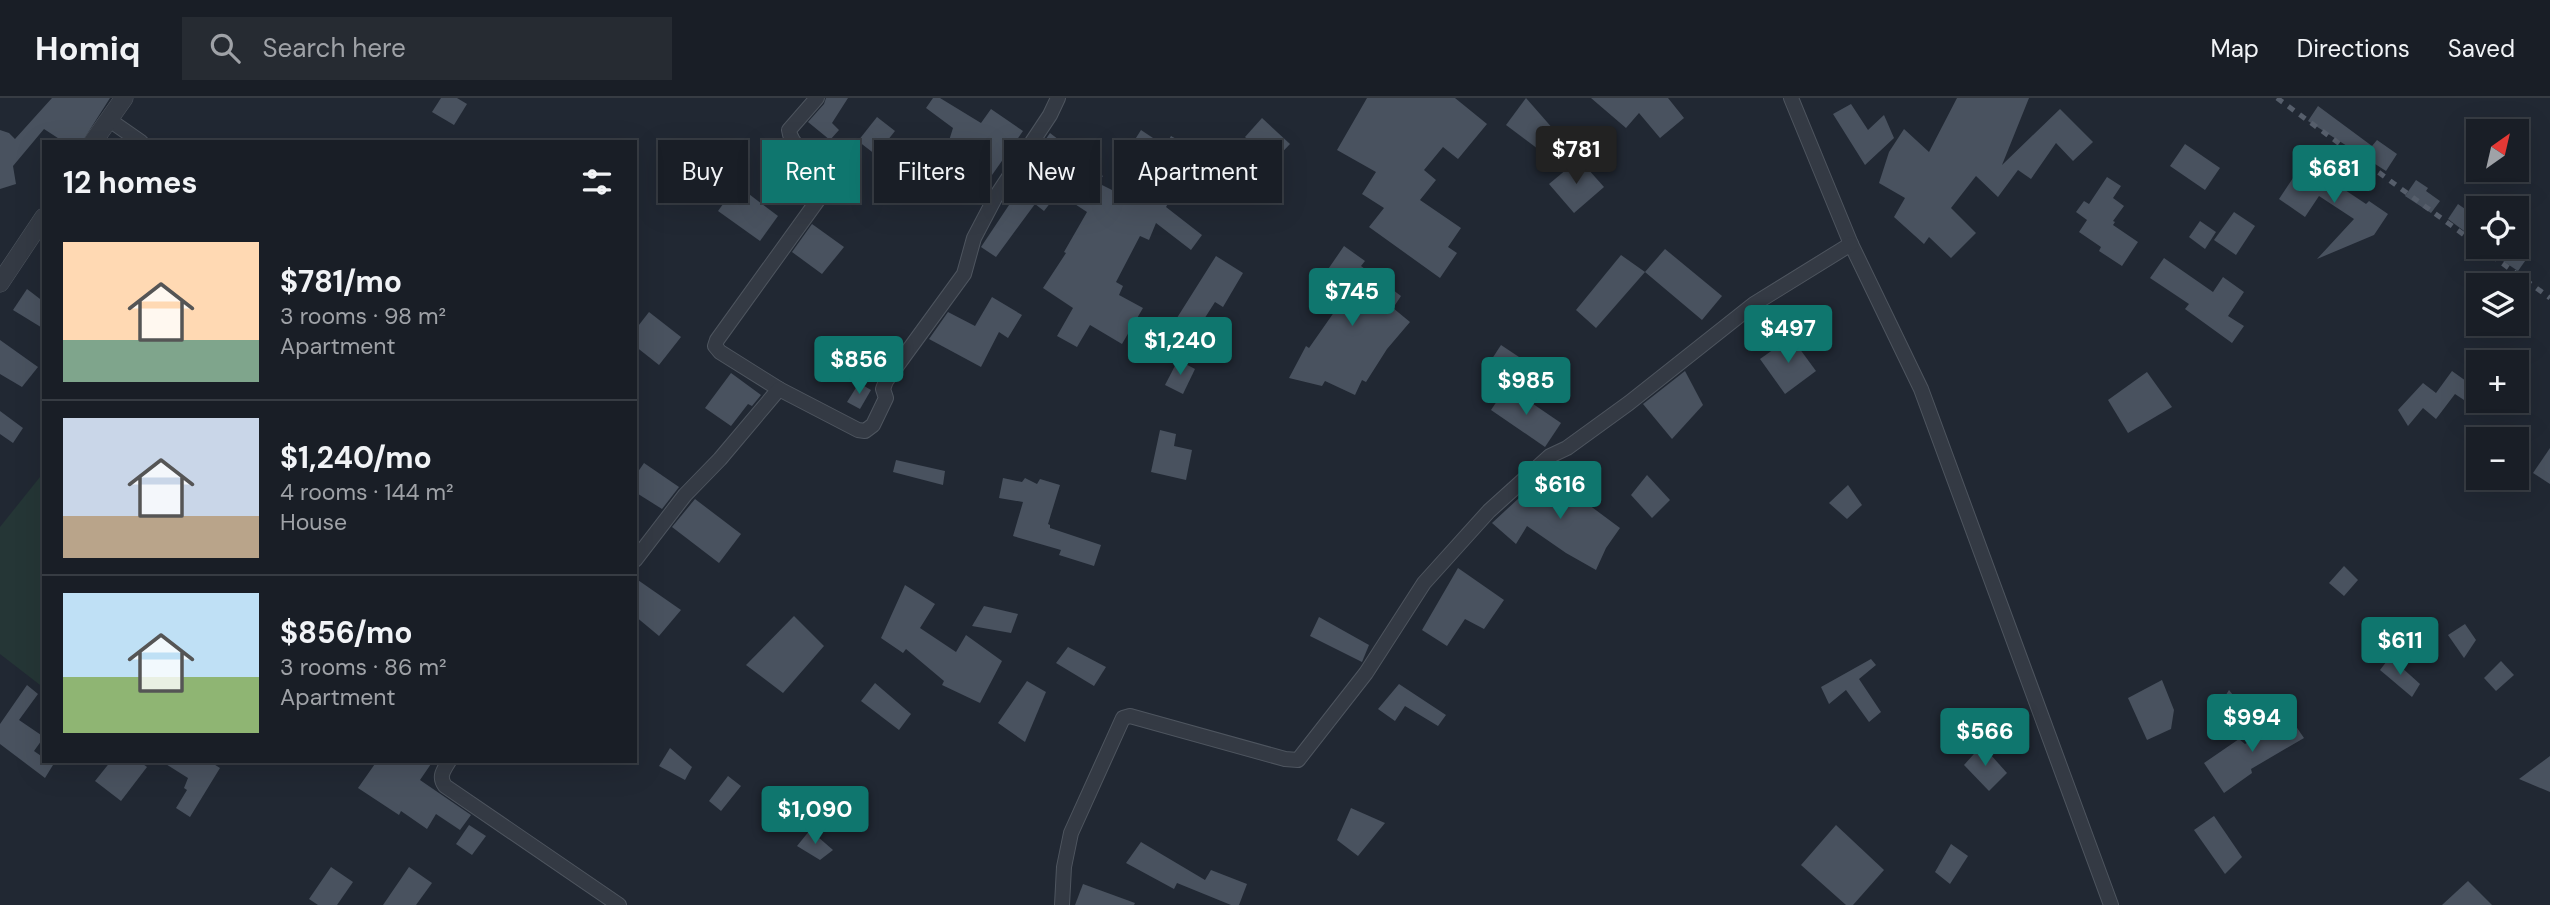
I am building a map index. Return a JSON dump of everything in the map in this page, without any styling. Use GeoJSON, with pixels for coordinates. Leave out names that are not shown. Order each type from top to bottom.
{"type":"FeatureCollection","features":[{"type":"Feature","properties":{"kind":"street"},"geometry":{"type":"LineString","coordinates":[[94,140],[124,98]]}},
{"type":"Feature","properties":{"kind":"street"},"geometry":{"type":"LineString","coordinates":[[817,98],[789,130],[795,144],[830,173],[828,186],[715,346],[720,352],[779,389],[858,430],[865,431],[873,425],[886,398],[883,389],[886,381],[964,274],[974,238],[995,198],[1050,115],[1058,98]]}},
{"type":"Feature","properties":{"kind":"street"},"geometry":{"type":"LineString","coordinates":[[1791,98],[1850,244],[1921,389],[2111,905]]}},
{"type":"Feature","properties":{"kind":"street"},"geometry":{"type":"LineString","coordinates":[[108,119],[138,140]]}},
{"type":"Feature","properties":{"kind":"street"},"geometry":{"type":"LineString","coordinates":[[0,283],[42,219]]}},
{"type":"Feature","properties":{"kind":"street"},"geometry":{"type":"LineString","coordinates":[[1062,905],[1064,867],[1071,833],[1123,718],[1130,716],[1298,761],[1366,673],[1424,583],[1489,511],[1550,456],[1567,448],[1629,403],[1754,304],[1850,244]]}},
{"type":"Feature","properties":{"kind":"street"},"geometry":{"type":"LineString","coordinates":[[637,558],[685,495],[720,459],[779,389]]}},
{"type":"Feature","properties":{"kind":"street"},"geometry":{"type":"LineString","coordinates":[[448,763],[441,774],[444,786],[619,905]]}},
{"type":"Feature","properties":{"kind":"shaded area"},"geometry":{"type":"Polygon","coordinates":[[[42,474],[42,686],[0,654],[0,527],[42,474]]]}},
{"type":"Feature","properties":{"kind":"building"},"geometry":{"type":"Polygon","coordinates":[[[52,98],[110,98],[83,140],[61,140],[44,129],[13,166],[16,184],[0,189],[0,130],[15,139],[52,98]]]}},
{"type":"Feature","properties":{"kind":"building"},"geometry":{"type":"Polygon","coordinates":[[[441,98],[457,98],[467,104],[454,125],[432,112],[441,98]]]}},
{"type":"Feature","properties":{"kind":"building"},"geometry":{"type":"Polygon","coordinates":[[[826,98],[848,98],[832,123],[839,130],[830,140],[808,122],[826,98]]]}},
{"type":"Feature","properties":{"kind":"building"},"geometry":{"type":"Polygon","coordinates":[[[933,98],[940,98],[981,123],[991,109],[1023,131],[1017,140],[1004,140],[1004,158],[990,178],[990,140],[949,140],[953,128],[926,108],[933,98]]]}},
{"type":"Feature","properties":{"kind":"building"},"geometry":{"type":"Polygon","coordinates":[[[1367,98],[1455,98],[1487,124],[1458,159],[1443,147],[1424,170],[1436,180],[1420,200],[1461,228],[1448,247],[1457,253],[1440,278],[1369,227],[1384,208],[1362,194],[1376,172],[1337,150],[1367,98]]]}},
{"type":"Feature","properties":{"kind":"building"},"geometry":{"type":"Polygon","coordinates":[[[1526,98],[1554,130],[1554,135],[1544,149],[1538,149],[1506,125],[1526,98]]]}},
{"type":"Feature","properties":{"kind":"building"},"geometry":{"type":"Polygon","coordinates":[[[1591,98],[1668,98],[1684,118],[1660,138],[1639,113],[1626,128],[1591,98]]]}},
{"type":"Feature","properties":{"kind":"building"},"geometry":{"type":"Polygon","coordinates":[[[1957,98],[2029,98],[2002,165],[2060,109],[2093,142],[2073,161],[2056,143],[2031,179],[2018,170],[1998,197],[1976,176],[1951,208],[1976,233],[1951,258],[1929,237],[1924,244],[1894,217],[1905,198],[1879,183],[1889,152],[1904,129],[1929,152],[1957,98]]]}},
{"type":"Feature","properties":{"kind":"building"},"geometry":{"type":"Polygon","coordinates":[[[1851,104],[1868,130],[1884,115],[1894,138],[1865,165],[1833,114],[1851,104]]]}},
{"type":"Feature","properties":{"kind":"building"},"geometry":{"type":"Polygon","coordinates":[[[2318,106],[2372,146],[2377,140],[2397,154],[2386,171],[2308,121],[2318,106]]]}},
{"type":"Feature","properties":{"kind":"building"},"geometry":{"type":"Polygon","coordinates":[[[877,117],[895,131],[888,140],[874,140],[874,153],[859,140],[877,117]]]}},
{"type":"Feature","properties":{"kind":"building"},"geometry":{"type":"Polygon","coordinates":[[[1262,118],[1290,144],[1282,152],[1282,140],[1248,140],[1245,137],[1262,118]]]}},
{"type":"Feature","properties":{"kind":"building"},"geometry":{"type":"Polygon","coordinates":[[[1141,130],[1156,140],[1135,140],[1141,130]]]}},
{"type":"Feature","properties":{"kind":"building"},"geometry":{"type":"Polygon","coordinates":[[[1050,133],[1059,140],[1045,140],[1050,133]]]}},
{"type":"Feature","properties":{"kind":"building"},"geometry":{"type":"Polygon","coordinates":[[[2185,144],[2220,168],[2205,190],[2170,166],[2185,144]]]}},
{"type":"Feature","properties":{"kind":"building"},"geometry":{"type":"Polygon","coordinates":[[[1579,159],[1604,187],[1574,213],[1549,184],[1579,159]]]}},
{"type":"Feature","properties":{"kind":"building"},"geometry":{"type":"Polygon","coordinates":[[[2315,163],[2345,183],[2342,188],[2366,204],[2369,201],[2388,214],[2374,235],[2317,259],[2354,219],[2319,196],[2305,217],[2279,199],[2297,172],[2305,177],[2315,163]]]}},
{"type":"Feature","properties":{"kind":"building"},"geometry":{"type":"Polygon","coordinates":[[[2107,177],[2121,186],[2113,198],[2124,206],[2113,225],[2138,242],[2122,266],[2099,251],[2101,247],[2079,232],[2087,220],[2076,212],[2084,201],[2089,204],[2107,177]]]}},
{"type":"Feature","properties":{"kind":"building"},"geometry":{"type":"Polygon","coordinates":[[[2416,180],[2440,201],[2431,213],[2405,196],[2416,180]]]}},
{"type":"Feature","properties":{"kind":"building"},"geometry":{"type":"Polygon","coordinates":[[[1100,184],[1114,191],[1114,203],[1168,203],[1166,207],[1202,235],[1191,250],[1156,223],[1149,240],[1140,236],[1116,282],[1123,286],[1119,295],[1143,308],[1122,344],[1090,325],[1077,347],[1057,336],[1073,308],[1043,288],[1066,253],[1064,252],[1087,212],[1073,203],[1100,203],[1100,184]]]}},
{"type":"Feature","properties":{"kind":"building"},"geometry":{"type":"Polygon","coordinates":[[[748,193],[778,216],[760,241],[718,211],[724,203],[748,203],[748,193]]]}},
{"type":"Feature","properties":{"kind":"building"},"geometry":{"type":"Polygon","coordinates":[[[1010,203],[1050,203],[1044,211],[1035,204],[996,257],[981,247],[1010,203]]]}},
{"type":"Feature","properties":{"kind":"building"},"geometry":{"type":"Polygon","coordinates":[[[2458,204],[2466,210],[2464,231],[2448,219],[2458,204]]]}},
{"type":"Feature","properties":{"kind":"building"},"geometry":{"type":"Polygon","coordinates":[[[2234,212],[2255,226],[2236,255],[2214,240],[2234,212]]]}},
{"type":"Feature","properties":{"kind":"building"},"geometry":{"type":"Polygon","coordinates":[[[2200,221],[2216,232],[2205,249],[2189,237],[2200,221]]]}},
{"type":"Feature","properties":{"kind":"building"},"geometry":{"type":"Polygon","coordinates":[[[812,224],[844,247],[822,274],[792,252],[812,224]]]}},
{"type":"Feature","properties":{"kind":"building"},"geometry":{"type":"Polygon","coordinates":[[[1344,246],[1365,261],[1361,266],[1401,296],[1393,308],[1410,322],[1387,349],[1366,382],[1362,380],[1355,395],[1325,381],[1322,386],[1289,378],[1306,346],[1309,348],[1344,298],[1320,281],[1344,246]]]}},
{"type":"Feature","properties":{"kind":"building"},"geometry":{"type":"Polygon","coordinates":[[[1665,249],[1722,296],[1702,320],[1645,272],[1665,249]]]}},
{"type":"Feature","properties":{"kind":"building"},"geometry":{"type":"Polygon","coordinates":[[[1621,255],[1645,272],[1596,328],[1576,310],[1621,255]]]}},
{"type":"Feature","properties":{"kind":"building"},"geometry":{"type":"Polygon","coordinates":[[[1216,256],[1243,273],[1223,307],[1215,302],[1178,360],[1158,348],[1216,256]]]}},
{"type":"Feature","properties":{"kind":"building"},"geometry":{"type":"Polygon","coordinates":[[[2164,258],[2213,292],[2223,277],[2244,292],[2228,316],[2244,326],[2232,343],[2185,309],[2189,304],[2150,278],[2164,258]]]}},
{"type":"Feature","properties":{"kind":"building"},"geometry":{"type":"Polygon","coordinates":[[[2500,259],[2526,259],[2518,271],[2500,259]]]}},
{"type":"Feature","properties":{"kind":"building"},"geometry":{"type":"Polygon","coordinates":[[[27,289],[42,300],[42,328],[13,310],[27,289]]]}},
{"type":"Feature","properties":{"kind":"building"},"geometry":{"type":"Polygon","coordinates":[[[992,297],[1022,315],[1008,338],[999,332],[981,367],[929,339],[948,312],[975,326],[992,297]]]}},
{"type":"Feature","properties":{"kind":"building"},"geometry":{"type":"Polygon","coordinates":[[[649,312],[681,337],[659,365],[637,348],[637,327],[649,312]]]}},
{"type":"Feature","properties":{"kind":"building"},"geometry":{"type":"Polygon","coordinates":[[[1791,337],[1816,371],[1785,394],[1760,359],[1791,337]]]}},
{"type":"Feature","properties":{"kind":"building"},"geometry":{"type":"Polygon","coordinates":[[[0,340],[38,367],[22,387],[0,374],[0,340]]]}},
{"type":"Feature","properties":{"kind":"building"},"geometry":{"type":"Polygon","coordinates":[[[1501,345],[1522,359],[1507,386],[1486,368],[1501,345]]]}},
{"type":"Feature","properties":{"kind":"building"},"geometry":{"type":"Polygon","coordinates":[[[1178,360],[1195,369],[1183,394],[1165,385],[1178,360]]]}},
{"type":"Feature","properties":{"kind":"building"},"geometry":{"type":"Polygon","coordinates":[[[1685,371],[1703,405],[1672,439],[1643,404],[1685,371]]]}},
{"type":"Feature","properties":{"kind":"building"},"geometry":{"type":"Polygon","coordinates":[[[2452,371],[2466,381],[2464,400],[2455,394],[2436,419],[2423,408],[2408,426],[2398,410],[2423,383],[2436,393],[2452,371]]]}},
{"type":"Feature","properties":{"kind":"building"},"geometry":{"type":"Polygon","coordinates":[[[2147,372],[2172,407],[2128,433],[2108,400],[2147,372]]]}},
{"type":"Feature","properties":{"kind":"building"},"geometry":{"type":"Polygon","coordinates":[[[731,373],[761,395],[752,406],[748,404],[731,426],[705,408],[731,373]]]}},
{"type":"Feature","properties":{"kind":"building"},"geometry":{"type":"Polygon","coordinates":[[[859,383],[871,390],[860,409],[847,402],[859,383]]]}},
{"type":"Feature","properties":{"kind":"building"},"geometry":{"type":"Polygon","coordinates":[[[1507,386],[1561,423],[1545,447],[1491,410],[1507,386]]]}},
{"type":"Feature","properties":{"kind":"building"},"geometry":{"type":"Polygon","coordinates":[[[0,411],[23,428],[13,443],[0,434],[0,411]]]}},
{"type":"Feature","properties":{"kind":"building"},"geometry":{"type":"Polygon","coordinates":[[[1160,430],[1176,434],[1174,446],[1192,450],[1186,480],[1151,472],[1160,430]]]}},
{"type":"Feature","properties":{"kind":"building"},"geometry":{"type":"Polygon","coordinates":[[[2550,448],[2550,484],[2533,473],[2550,448]]]}},
{"type":"Feature","properties":{"kind":"building"},"geometry":{"type":"Polygon","coordinates":[[[896,460],[945,471],[943,485],[893,472],[896,460]]]}},
{"type":"Feature","properties":{"kind":"building"},"geometry":{"type":"Polygon","coordinates":[[[644,463],[679,487],[662,509],[637,493],[637,473],[644,463]]]}},
{"type":"Feature","properties":{"kind":"building"},"geometry":{"type":"Polygon","coordinates":[[[1546,473],[1620,528],[1606,548],[1596,570],[1527,526],[1516,544],[1492,523],[1546,473]]]}},
{"type":"Feature","properties":{"kind":"building"},"geometry":{"type":"Polygon","coordinates":[[[1647,475],[1670,500],[1652,518],[1631,495],[1647,475]]]}},
{"type":"Feature","properties":{"kind":"building"},"geometry":{"type":"Polygon","coordinates":[[[1003,478],[1022,482],[1025,478],[1037,484],[1040,479],[1060,485],[1048,524],[1050,528],[1101,545],[1094,566],[1059,555],[1061,550],[1013,536],[1023,502],[999,498],[1003,478]]]}},
{"type":"Feature","properties":{"kind":"building"},"geometry":{"type":"Polygon","coordinates":[[[1848,485],[1862,505],[1847,519],[1829,503],[1848,485]]]}},
{"type":"Feature","properties":{"kind":"building"},"geometry":{"type":"Polygon","coordinates":[[[695,499],[741,534],[719,563],[672,527],[695,499]]]}},
{"type":"Feature","properties":{"kind":"building"},"geometry":{"type":"Polygon","coordinates":[[[2344,566],[2358,580],[2344,596],[2329,583],[2344,566]]]}},
{"type":"Feature","properties":{"kind":"building"},"geometry":{"type":"Polygon","coordinates":[[[1458,568],[1504,600],[1484,629],[1465,619],[1447,646],[1422,630],[1458,568]]]}},
{"type":"Feature","properties":{"kind":"building"},"geometry":{"type":"Polygon","coordinates":[[[637,579],[681,610],[659,636],[637,618],[637,579]]]}},
{"type":"Feature","properties":{"kind":"building"},"geometry":{"type":"Polygon","coordinates":[[[905,585],[935,604],[920,628],[956,652],[966,635],[1002,661],[980,703],[942,685],[944,681],[906,649],[903,653],[881,638],[905,585]]]}},
{"type":"Feature","properties":{"kind":"building"},"geometry":{"type":"Polygon","coordinates":[[[984,606],[1018,614],[1011,633],[972,626],[984,606]]]}},
{"type":"Feature","properties":{"kind":"building"},"geometry":{"type":"Polygon","coordinates":[[[794,616],[824,646],[783,693],[746,665],[794,616]]]}},
{"type":"Feature","properties":{"kind":"building"},"geometry":{"type":"Polygon","coordinates":[[[1319,617],[1369,645],[1362,662],[1310,636],[1319,617]]]}},
{"type":"Feature","properties":{"kind":"building"},"geometry":{"type":"Polygon","coordinates":[[[2465,624],[2476,640],[2464,658],[2448,635],[2465,624]]]}},
{"type":"Feature","properties":{"kind":"building"},"geometry":{"type":"Polygon","coordinates":[[[1068,647],[1106,667],[1094,686],[1056,663],[1068,647]]]}},
{"type":"Feature","properties":{"kind":"building"},"geometry":{"type":"Polygon","coordinates":[[[2390,657],[2420,684],[2412,697],[2380,670],[2390,657]]]}},
{"type":"Feature","properties":{"kind":"building"},"geometry":{"type":"Polygon","coordinates":[[[1871,659],[1876,665],[1859,679],[1881,712],[1869,722],[1846,690],[1829,704],[1821,687],[1871,659]]]}},
{"type":"Feature","properties":{"kind":"building"},"geometry":{"type":"Polygon","coordinates":[[[2501,661],[2514,675],[2496,691],[2484,678],[2501,661]]]}},
{"type":"Feature","properties":{"kind":"building"},"geometry":{"type":"Polygon","coordinates":[[[2162,680],[2174,710],[2171,729],[2147,740],[2128,698],[2162,680]]]}},
{"type":"Feature","properties":{"kind":"building"},"geometry":{"type":"Polygon","coordinates":[[[1027,681],[1046,692],[1025,742],[998,723],[1027,681]]]}},
{"type":"Feature","properties":{"kind":"building"},"geometry":{"type":"Polygon","coordinates":[[[875,683],[911,714],[899,730],[861,701],[875,683]]]}},
{"type":"Feature","properties":{"kind":"building"},"geometry":{"type":"Polygon","coordinates":[[[1399,684],[1446,715],[1438,726],[1405,706],[1395,721],[1378,709],[1399,684]]]}},
{"type":"Feature","properties":{"kind":"building"},"geometry":{"type":"Polygon","coordinates":[[[27,685],[38,694],[19,720],[42,736],[34,751],[42,757],[42,763],[53,765],[45,778],[0,744],[0,724],[27,685]]]}},
{"type":"Feature","properties":{"kind":"building"},"geometry":{"type":"Polygon","coordinates":[[[2229,690],[2240,704],[2221,727],[2213,715],[2229,690]]]}},
{"type":"Feature","properties":{"kind":"building"},"geometry":{"type":"Polygon","coordinates":[[[2289,716],[2304,738],[2251,769],[2252,773],[2224,793],[2204,763],[2239,739],[2245,744],[2289,716]]]}},
{"type":"Feature","properties":{"kind":"building"},"geometry":{"type":"Polygon","coordinates":[[[1982,745],[2007,773],[1989,791],[1964,765],[1982,745]]]}},
{"type":"Feature","properties":{"kind":"building"},"geometry":{"type":"Polygon","coordinates":[[[670,748],[692,767],[685,780],[659,766],[670,748]]]}},
{"type":"Feature","properties":{"kind":"building"},"geometry":{"type":"Polygon","coordinates":[[[2550,756],[2550,792],[2519,779],[2550,756]]]}},
{"type":"Feature","properties":{"kind":"building"},"geometry":{"type":"Polygon","coordinates":[[[109,763],[142,763],[147,767],[121,801],[95,781],[109,763]]]}},
{"type":"Feature","properties":{"kind":"building"},"geometry":{"type":"Polygon","coordinates":[[[164,763],[212,763],[220,768],[190,817],[176,808],[187,790],[184,788],[188,778],[164,763]]]}},
{"type":"Feature","properties":{"kind":"building"},"geometry":{"type":"Polygon","coordinates":[[[376,763],[432,763],[420,780],[471,815],[460,830],[436,814],[427,829],[401,811],[399,815],[358,788],[376,763]]]}},
{"type":"Feature","properties":{"kind":"building"},"geometry":{"type":"Polygon","coordinates":[[[728,776],[741,786],[721,811],[709,801],[728,776]]]}},
{"type":"Feature","properties":{"kind":"building"},"geometry":{"type":"Polygon","coordinates":[[[1351,808],[1385,823],[1358,856],[1337,840],[1351,808]]]}},
{"type":"Feature","properties":{"kind":"building"},"geometry":{"type":"Polygon","coordinates":[[[2214,816],[2242,857],[2225,874],[2194,830],[2214,816]]]}},
{"type":"Feature","properties":{"kind":"building"},"geometry":{"type":"Polygon","coordinates":[[[469,825],[486,836],[472,855],[456,844],[469,825]]]}},
{"type":"Feature","properties":{"kind":"building"},"geometry":{"type":"Polygon","coordinates":[[[1836,825],[1884,870],[1853,905],[1846,905],[1801,865],[1836,825]]]}},
{"type":"Feature","properties":{"kind":"building"},"geometry":{"type":"Polygon","coordinates":[[[810,830],[833,850],[820,860],[797,846],[810,830]]]}},
{"type":"Feature","properties":{"kind":"building"},"geometry":{"type":"Polygon","coordinates":[[[1141,842],[1205,880],[1211,870],[1247,884],[1239,905],[1231,905],[1177,883],[1174,889],[1126,863],[1141,842]]]}},
{"type":"Feature","properties":{"kind":"building"},"geometry":{"type":"Polygon","coordinates":[[[1951,844],[1968,856],[1950,884],[1935,872],[1951,844]]]}},
{"type":"Feature","properties":{"kind":"building"},"geometry":{"type":"Polygon","coordinates":[[[331,867],[353,882],[337,905],[318,905],[309,899],[331,867]]]}},
{"type":"Feature","properties":{"kind":"building"},"geometry":{"type":"Polygon","coordinates":[[[409,867],[432,883],[416,905],[383,905],[409,867]]]}},
{"type":"Feature","properties":{"kind":"building"},"geometry":{"type":"Polygon","coordinates":[[[2468,881],[2492,905],[2442,905],[2468,881]]]}},
{"type":"Feature","properties":{"kind":"building"},"geometry":{"type":"Polygon","coordinates":[[[1083,884],[1135,903],[1075,905],[1083,884]]]}},
{"type":"Feature","properties":{"kind":"railway"},"geometry":{"type":"LineString","coordinates":[[2277,98],[2466,236]]}},
{"type":"Feature","properties":{"kind":"railway"},"geometry":{"type":"LineString","coordinates":[[2496,259],[2550,298]]}}]}
